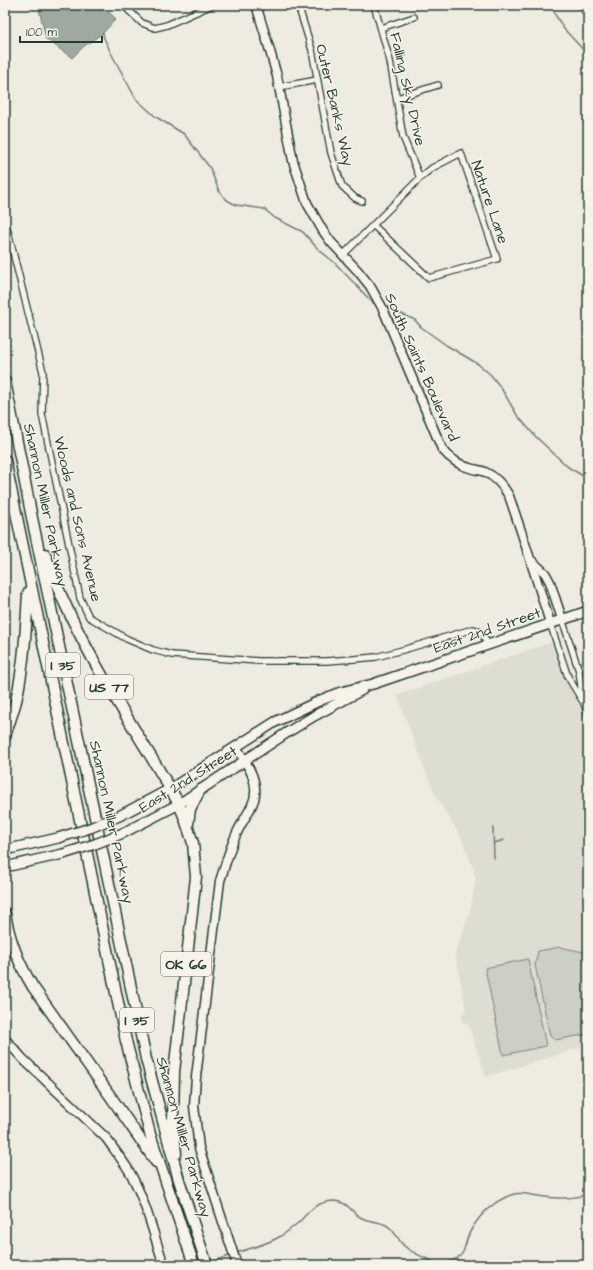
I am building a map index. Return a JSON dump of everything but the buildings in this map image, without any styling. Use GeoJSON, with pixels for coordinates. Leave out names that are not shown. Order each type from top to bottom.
{"type":"FeatureCollection","features":[{"type":"Feature","properties":{"kind":"highway","name":"Shannon Miller Parkway"},"geometry":{"type":"LineString","coordinates":[[5,381],[32,518],[142,1044],[178,1180],[207,1265]]}},
{"type":"Feature","properties":{"kind":"highway","name":"Shannon Miller Parkway"},"geometry":{"type":"LineString","coordinates":[[5,460],[126,1041],[162,1171],[192,1261]]}},
{"type":"Feature","properties":{"kind":"highway","name":"US 77"},"geometry":{"type":"LineString","coordinates":[[32,518],[55,580],[75,626],[179,804]]}},
{"type":"Feature","properties":{"kind":"highway"},"geometry":{"type":"LineString","coordinates":[[5,737],[15,703],[22,669],[26,635],[29,580]]}},
{"type":"Feature","properties":{"kind":"highway","name":"OK 66"},"geometry":{"type":"LineString","coordinates":[[178,1180],[174,1120],[174,1072],[196,877],[193,843],[188,826],[188,817],[190,809],[200,790]]}},
{"type":"Feature","properties":{"kind":"highway"},"geometry":{"type":"LineString","coordinates":[[179,804],[188,826]]}},
{"type":"Feature","properties":{"kind":"highway"},"geometry":{"type":"LineString","coordinates":[[5,913],[12,946],[23,971],[162,1171]]}},
{"type":"Feature","properties":{"kind":"main road","name":"East 2nd Street"},"geometry":{"type":"LineString","coordinates":[[5,850],[58,838],[90,828],[119,816],[170,789],[275,722],[341,692],[373,684],[588,611]]}},
{"type":"Feature","properties":{"kind":"main road","name":"East 2nd Street"},"geometry":{"type":"LineString","coordinates":[[5,867],[63,854],[123,833],[179,804],[314,716],[373,684]]}},
{"type":"Feature","properties":{"kind":"street"},"geometry":{"type":"LineString","coordinates":[[123,5],[142,23],[156,28],[167,25],[212,5]]}},
{"type":"Feature","properties":{"kind":"street","name":"South Saints Boulevard"},"geometry":{"type":"LineString","coordinates":[[256,5],[279,87],[287,138],[299,183],[316,218],[331,242],[370,286],[383,309],[442,449],[459,465],[484,471],[492,476],[504,487],[509,496],[568,677],[583,701]]}},
{"type":"Feature","properties":{"kind":"street","name":"Outer Banks Way"},"geometry":{"type":"LineString","coordinates":[[298,5],[312,50],[331,153],[342,186],[355,198],[362,202]]}},
{"type":"Feature","properties":{"kind":"street","name":"Falling Sky Drive"},"geometry":{"type":"LineString","coordinates":[[374,5],[390,61],[403,136],[420,178]]}},
{"type":"Feature","properties":{"kind":"street"},"geometry":{"type":"LineString","coordinates":[[580,5],[588,15]]}},
{"type":"Feature","properties":{"kind":"street"},"geometry":{"type":"LineString","coordinates":[[381,28],[414,17]]}},
{"type":"Feature","properties":{"kind":"street"},"geometry":{"type":"LineString","coordinates":[[279,87],[317,80]]}},
{"type":"Feature","properties":{"kind":"street"},"geometry":{"type":"LineString","coordinates":[[397,98],[438,85]]}},
{"type":"Feature","properties":{"kind":"street","name":"Nature Lane"},"geometry":{"type":"LineString","coordinates":[[374,226],[429,278],[497,259],[461,153],[432,168],[420,178]]}},
{"type":"Feature","properties":{"kind":"street"},"geometry":{"type":"LineString","coordinates":[[343,255],[374,226],[420,178]]}},
{"type":"Feature","properties":{"kind":"street","name":"Woods and Sons Avenue"},"geometry":{"type":"LineString","coordinates":[[7,228],[43,372],[42,414],[80,598],[89,617],[127,639],[153,650],[172,655],[193,657],[259,661],[326,662],[376,657],[473,629],[484,636],[488,644]]}},
{"type":"Feature","properties":{"kind":"street","name":"South Saints Boulevard"},"geometry":{"type":"LineString","coordinates":[[531,561],[545,573],[550,582],[579,671],[583,701],[588,715]]}},
{"type":"Feature","properties":{"kind":"street"},"geometry":{"type":"LineString","coordinates":[[236,747],[251,772],[255,788],[254,799],[236,835],[220,881],[196,1077],[194,1106],[199,1148],[238,1265]]}},
{"type":"Feature","properties":{"kind":"street"},"geometry":{"type":"LineString","coordinates":[[5,1039],[23,1059],[106,1138],[117,1152],[128,1169],[136,1186],[164,1265]]}},
{"type":"Feature","properties":{"kind":"shaded area"},"geometry":{"type":"Polygon","coordinates":[[[38,5],[80,5],[101,9],[110,13],[116,19],[103,33],[83,47],[72,58],[46,39],[38,5]]]}},
{"type":"Feature","properties":{"kind":"shaded area"},"geometry":{"type":"Polygon","coordinates":[[[552,642],[568,685],[578,700],[588,730],[588,1045],[486,1077],[468,1024],[462,1022],[461,1015],[466,1011],[455,953],[470,912],[475,883],[474,870],[461,837],[436,796],[397,695],[552,642]]]}},
{"type":"Feature","properties":{"kind":"shaded area"},"geometry":{"type":"Polygon","coordinates":[[[560,947],[588,953],[588,1034],[555,1040],[550,1036],[535,965],[538,951],[560,947]]]}},
{"type":"Feature","properties":{"kind":"shaded area"},"geometry":{"type":"Polygon","coordinates":[[[528,959],[546,1046],[503,1055],[485,968],[528,959]]]}},
{"type":"Feature","properties":{"kind":"waterway"},"geometry":{"type":"LineString","coordinates":[[551,5],[564,29],[588,55]]}},
{"type":"Feature","properties":{"kind":"waterway"},"geometry":{"type":"LineString","coordinates":[[103,33],[111,53],[136,99],[156,117],[184,134],[210,168],[219,191],[223,196],[236,205],[264,209],[275,218],[303,232],[318,249],[335,263],[373,303]]}},
{"type":"Feature","properties":{"kind":"waterway"},"geometry":{"type":"LineString","coordinates":[[390,309],[415,320],[421,327],[446,345],[478,364],[491,375],[501,388],[517,415],[535,436],[568,467],[588,479]]}},
{"type":"Feature","properties":{"kind":"waterway"},"geometry":{"type":"LineString","coordinates":[[493,828],[494,858]]}},
{"type":"Feature","properties":{"kind":"waterway"},"geometry":{"type":"LineString","coordinates":[[494,843],[504,840]]}},
{"type":"Feature","properties":{"kind":"waterway"},"geometry":{"type":"LineString","coordinates":[[236,1253],[276,1239],[298,1223],[309,1211],[321,1203],[338,1201],[346,1205],[363,1219],[386,1225],[392,1230],[405,1247],[414,1253],[433,1262],[443,1263],[454,1260],[461,1255],[470,1232],[475,1224],[489,1208],[507,1197],[517,1193],[523,1193],[538,1196],[571,1198],[578,1197],[588,1192]]}},
{"type":"Feature","properties":{"kind":"waterway"},"geometry":{"type":"LineString","coordinates":[[210,1263],[231,1255]]}}]}
